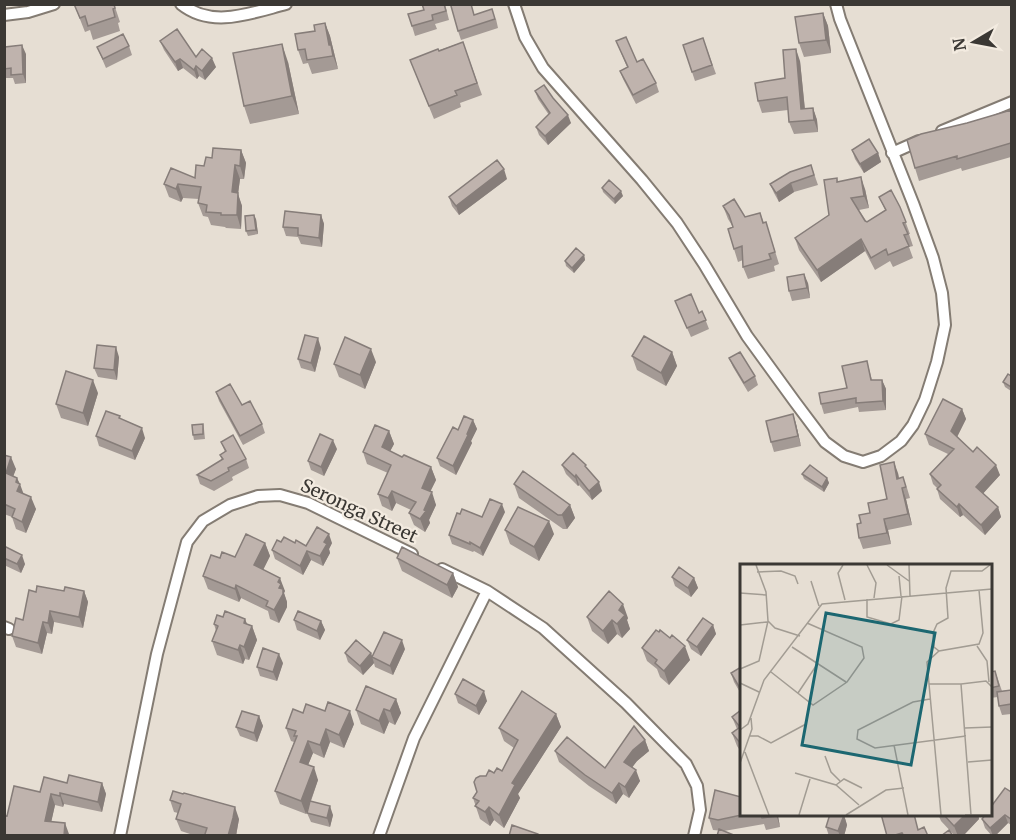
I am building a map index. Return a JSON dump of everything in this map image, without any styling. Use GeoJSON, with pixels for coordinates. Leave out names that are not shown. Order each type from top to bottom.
{"type":"FeatureCollection","features":[{"type":"Feature","properties":{"kind":"street"},"geometry":{"type":"LineString","coordinates":[[4,15],[28,12],[54,4]]}},
{"type":"Feature","properties":{"kind":"street"},"geometry":{"type":"LineString","coordinates":[[181,4],[208,17],[232,18],[286,4]]}},
{"type":"Feature","properties":{"kind":"street"},"geometry":{"type":"LineString","coordinates":[[514,4],[525,37],[543,68],[677,223],[747,336],[825,442],[844,456],[863,462],[881,456],[901,441],[913,425],[925,400],[937,362],[945,325],[942,293],[933,258],[836,4]]}},
{"type":"Feature","properties":{"kind":"street"},"geometry":{"type":"LineString","coordinates":[[936,134],[1011,102]]}},
{"type":"Feature","properties":{"kind":"street"},"geometry":{"type":"LineString","coordinates":[[892,153],[925,139]]}},
{"type":"Feature","properties":{"kind":"street","name":"Seronga Street"},"geometry":{"type":"LineString","coordinates":[[120,836],[162,637],[187,542],[203,521],[230,505],[258,496],[280,495],[308,503],[424,559],[487,591],[543,628],[626,703],[686,764],[697,786],[700,810],[694,836]]}},
{"type":"Feature","properties":{"kind":"street"},"geometry":{"type":"LineString","coordinates":[[381,835],[414,738],[487,591]]}},
{"type":"Feature","properties":{"kind":"building"},"geometry":{"type":"Polygon","coordinates":[[[74,4],[114,4],[115,17],[88,26],[85,16],[80,18],[74,4]]]}},
{"type":"Feature","properties":{"kind":"building"},"geometry":{"type":"Polygon","coordinates":[[[422,4],[444,4],[446,11],[432,15],[433,20],[412,26],[408,14],[424,10],[422,4]]]}},
{"type":"Feature","properties":{"kind":"building"},"geometry":{"type":"Polygon","coordinates":[[[471,4],[474,15],[492,9],[495,19],[458,31],[451,6],[471,4]]]}},
{"type":"Feature","properties":{"kind":"building"},"geometry":{"type":"Polygon","coordinates":[[[823,13],[826,40],[799,43],[795,17],[823,13]]]}},
{"type":"Feature","properties":{"kind":"building"},"geometry":{"type":"Polygon","coordinates":[[[325,23],[333,56],[307,60],[305,49],[298,50],[295,34],[315,31],[314,25],[325,23]]]}},
{"type":"Feature","properties":{"kind":"building"},"geometry":{"type":"Polygon","coordinates":[[[177,29],[196,57],[202,49],[212,58],[202,71],[196,66],[194,70],[180,59],[175,62],[160,41],[177,29]]]}},
{"type":"Feature","properties":{"kind":"building"},"geometry":{"type":"Polygon","coordinates":[[[123,34],[129,46],[103,59],[97,47],[123,34]]]}},
{"type":"Feature","properties":{"kind":"building"},"geometry":{"type":"Polygon","coordinates":[[[626,37],[637,62],[643,59],[656,83],[633,95],[620,71],[628,67],[616,41],[626,37]]]}},
{"type":"Feature","properties":{"kind":"building"},"geometry":{"type":"Polygon","coordinates":[[[703,38],[712,65],[692,72],[683,45],[703,38]]]}},
{"type":"Feature","properties":{"kind":"building"},"geometry":{"type":"Polygon","coordinates":[[[463,42],[477,83],[455,91],[457,95],[429,106],[410,60],[463,42]]]}},
{"type":"Feature","properties":{"kind":"building"},"geometry":{"type":"Polygon","coordinates":[[[282,44],[292,96],[244,106],[233,53],[282,44]]]}},
{"type":"Feature","properties":{"kind":"building"},"geometry":{"type":"Polygon","coordinates":[[[22,45],[23,74],[11,75],[11,68],[4,69],[5,47],[22,45]]]}},
{"type":"Feature","properties":{"kind":"building"},"geometry":{"type":"Polygon","coordinates":[[[796,49],[801,109],[813,108],[814,120],[789,122],[787,97],[758,101],[755,83],[785,78],[783,50],[796,49]]]}},
{"type":"Feature","properties":{"kind":"building"},"geometry":{"type":"Polygon","coordinates":[[[544,85],[568,115],[545,136],[536,127],[550,113],[535,91],[544,85]]]}},
{"type":"Feature","properties":{"kind":"building"},"geometry":{"type":"Polygon","coordinates":[[[1011,110],[1011,143],[957,159],[957,156],[915,168],[907,140],[921,134],[1011,110]]]}},
{"type":"Feature","properties":{"kind":"building"},"geometry":{"type":"Polygon","coordinates":[[[869,139],[878,153],[860,164],[852,150],[869,139]]]}},
{"type":"Feature","properties":{"kind":"building"},"geometry":{"type":"Polygon","coordinates":[[[213,148],[241,150],[240,166],[235,165],[232,192],[238,193],[237,215],[206,212],[207,205],[198,203],[201,187],[178,184],[176,189],[164,184],[171,168],[195,178],[196,165],[204,166],[206,157],[212,158],[213,148]]]}},
{"type":"Feature","properties":{"kind":"building"},"geometry":{"type":"Polygon","coordinates":[[[497,160],[504,169],[456,206],[449,197],[497,160]]]}},
{"type":"Feature","properties":{"kind":"building"},"geometry":{"type":"Polygon","coordinates":[[[811,165],[814,175],[791,183],[776,193],[770,184],[790,172],[811,165]]]}},
{"type":"Feature","properties":{"kind":"building"},"geometry":{"type":"Polygon","coordinates":[[[861,177],[864,196],[851,198],[865,221],[867,222],[886,210],[879,197],[891,190],[906,222],[903,223],[908,234],[904,235],[909,246],[888,255],[886,249],[871,258],[861,239],[817,270],[795,238],[829,215],[824,180],[837,178],[837,182],[861,177]]]}},
{"type":"Feature","properties":{"kind":"building"},"geometry":{"type":"Polygon","coordinates":[[[609,180],[621,191],[614,199],[602,188],[609,180]]]}},
{"type":"Feature","properties":{"kind":"building"},"geometry":{"type":"Polygon","coordinates":[[[734,199],[745,217],[760,213],[763,223],[766,222],[775,252],[769,254],[771,259],[743,267],[742,246],[734,249],[728,229],[733,227],[723,206],[734,199]]]}},
{"type":"Feature","properties":{"kind":"building"},"geometry":{"type":"Polygon","coordinates":[[[285,211],[321,215],[319,238],[298,235],[298,228],[283,227],[285,211]]]}},
{"type":"Feature","properties":{"kind":"building"},"geometry":{"type":"Polygon","coordinates":[[[254,215],[256,230],[246,231],[245,216],[254,215]]]}},
{"type":"Feature","properties":{"kind":"building"},"geometry":{"type":"Polygon","coordinates":[[[576,248],[584,255],[572,268],[565,261],[576,248]]]}},
{"type":"Feature","properties":{"kind":"building"},"geometry":{"type":"Polygon","coordinates":[[[804,274],[807,288],[789,291],[787,277],[804,274]]]}},
{"type":"Feature","properties":{"kind":"building"},"geometry":{"type":"Polygon","coordinates":[[[691,294],[699,313],[702,311],[706,320],[687,328],[675,301],[691,294]]]}},
{"type":"Feature","properties":{"kind":"building"},"geometry":{"type":"Polygon","coordinates":[[[305,335],[318,338],[311,363],[298,359],[305,335]]]}},
{"type":"Feature","properties":{"kind":"building"},"geometry":{"type":"Polygon","coordinates":[[[644,336],[672,352],[661,373],[632,356],[644,336]]]}},
{"type":"Feature","properties":{"kind":"building"},"geometry":{"type":"Polygon","coordinates":[[[345,337],[371,349],[360,375],[334,364],[345,337]]]}},
{"type":"Feature","properties":{"kind":"building"},"geometry":{"type":"Polygon","coordinates":[[[97,345],[116,347],[114,370],[94,368],[97,345]]]}},
{"type":"Feature","properties":{"kind":"building"},"geometry":{"type":"Polygon","coordinates":[[[740,352],[755,376],[744,383],[729,358],[740,352]]]}},
{"type":"Feature","properties":{"kind":"building"},"geometry":{"type":"Polygon","coordinates":[[[867,361],[871,380],[882,380],[883,401],[856,403],[856,398],[821,404],[819,393],[847,388],[842,366],[867,361]]]}},
{"type":"Feature","properties":{"kind":"building"},"geometry":{"type":"Polygon","coordinates":[[[66,371],[93,380],[83,413],[56,404],[66,371]]]}},
{"type":"Feature","properties":{"kind":"building"},"geometry":{"type":"Polygon","coordinates":[[[1008,374],[1011,376],[1011,387],[1003,382],[1008,374]]]}},
{"type":"Feature","properties":{"kind":"building"},"geometry":{"type":"Polygon","coordinates":[[[230,384],[242,405],[250,401],[262,424],[240,436],[216,392],[230,384]]]}},
{"type":"Feature","properties":{"kind":"building"},"geometry":{"type":"Polygon","coordinates":[[[943,399],[962,409],[951,431],[973,452],[977,447],[996,465],[976,487],[998,507],[981,525],[959,504],[957,507],[937,489],[941,485],[930,474],[954,449],[925,434],[943,399]]]}},
{"type":"Feature","properties":{"kind":"building"},"geometry":{"type":"Polygon","coordinates":[[[106,411],[142,428],[132,451],[96,436],[106,411]]]}},
{"type":"Feature","properties":{"kind":"building"},"geometry":{"type":"Polygon","coordinates":[[[793,414],[798,436],[771,442],[766,421],[793,414]]]}},
{"type":"Feature","properties":{"kind":"building"},"geometry":{"type":"Polygon","coordinates":[[[464,416],[473,420],[453,466],[437,458],[453,427],[458,430],[464,416]]]}},
{"type":"Feature","properties":{"kind":"building"},"geometry":{"type":"Polygon","coordinates":[[[203,424],[203,434],[193,435],[192,425],[203,424]]]}},
{"type":"Feature","properties":{"kind":"building"},"geometry":{"type":"Polygon","coordinates":[[[375,425],[389,431],[382,447],[431,467],[422,488],[432,492],[424,510],[426,511],[420,519],[409,513],[416,502],[392,491],[388,498],[378,494],[391,465],[363,452],[375,425]]]}},
{"type":"Feature","properties":{"kind":"building"},"geometry":{"type":"Polygon","coordinates":[[[320,434],[333,440],[321,467],[308,461],[320,434]]]}},
{"type":"Feature","properties":{"kind":"building"},"geometry":{"type":"Polygon","coordinates":[[[233,435],[246,459],[228,468],[229,471],[211,481],[197,475],[223,459],[220,455],[226,451],[221,442],[233,435]]]}},
{"type":"Feature","properties":{"kind":"building"},"geometry":{"type":"Polygon","coordinates":[[[573,453],[599,482],[589,491],[576,475],[575,477],[562,465],[573,453]]]}},
{"type":"Feature","properties":{"kind":"building"},"geometry":{"type":"Polygon","coordinates":[[[4,455],[11,457],[6,473],[17,478],[16,482],[20,484],[17,491],[31,497],[22,522],[12,517],[15,509],[4,504],[4,455]]]}},
{"type":"Feature","properties":{"kind":"building"},"geometry":{"type":"Polygon","coordinates":[[[894,462],[897,479],[903,477],[906,487],[902,488],[908,514],[884,519],[887,533],[859,538],[857,524],[861,523],[859,515],[870,513],[868,503],[887,499],[880,465],[894,462]]]}},
{"type":"Feature","properties":{"kind":"building"},"geometry":{"type":"Polygon","coordinates":[[[810,465],[827,478],[822,487],[802,474],[810,465]]]}},
{"type":"Feature","properties":{"kind":"building"},"geometry":{"type":"Polygon","coordinates":[[[523,471],[570,505],[562,515],[558,515],[514,484],[523,471]]]}},
{"type":"Feature","properties":{"kind":"building"},"geometry":{"type":"Polygon","coordinates":[[[490,499],[502,504],[480,548],[449,535],[457,513],[460,514],[462,509],[482,517],[490,499]]]}},
{"type":"Feature","properties":{"kind":"building"},"geometry":{"type":"Polygon","coordinates":[[[518,507],[549,521],[534,547],[505,530],[518,507]]]}},
{"type":"Feature","properties":{"kind":"building"},"geometry":{"type":"Polygon","coordinates":[[[317,527],[329,534],[324,542],[327,544],[320,556],[307,551],[300,566],[272,550],[277,540],[281,542],[284,537],[306,546],[317,527]]]}},
{"type":"Feature","properties":{"kind":"building"},"geometry":{"type":"Polygon","coordinates":[[[246,534],[265,543],[254,565],[280,578],[279,588],[283,589],[283,594],[274,610],[266,606],[268,601],[236,585],[235,589],[203,576],[211,555],[220,558],[222,552],[235,557],[246,534]]]}},
{"type":"Feature","properties":{"kind":"building"},"geometry":{"type":"Polygon","coordinates":[[[4,546],[22,555],[17,564],[4,558],[4,546]]]}},
{"type":"Feature","properties":{"kind":"building"},"geometry":{"type":"Polygon","coordinates":[[[402,547],[453,573],[447,585],[397,558],[402,547]]]}},
{"type":"Feature","properties":{"kind":"building"},"geometry":{"type":"Polygon","coordinates":[[[679,567],[694,578],[688,588],[672,577],[679,567]]]}},
{"type":"Feature","properties":{"kind":"building"},"geometry":{"type":"Polygon","coordinates":[[[37,586],[64,591],[65,587],[84,591],[79,617],[50,611],[48,623],[43,622],[38,643],[12,636],[16,618],[23,620],[29,590],[36,592],[37,586]]]}},
{"type":"Feature","properties":{"kind":"building"},"geometry":{"type":"Polygon","coordinates":[[[609,591],[623,604],[619,610],[625,615],[617,624],[612,620],[603,631],[587,617],[609,591]]]}},
{"type":"Feature","properties":{"kind":"building"},"geometry":{"type":"Polygon","coordinates":[[[225,611],[245,619],[244,623],[252,626],[244,647],[240,645],[238,650],[212,641],[218,626],[214,624],[217,615],[223,617],[225,611]]]}},
{"type":"Feature","properties":{"kind":"building"},"geometry":{"type":"Polygon","coordinates":[[[298,611],[321,621],[317,631],[294,620],[298,611]]]}},
{"type":"Feature","properties":{"kind":"building"},"geometry":{"type":"Polygon","coordinates":[[[703,618],[713,625],[697,647],[687,640],[703,618]]]}},
{"type":"Feature","properties":{"kind":"building"},"geometry":{"type":"Polygon","coordinates":[[[656,630],[659,632],[660,630],[670,638],[672,635],[685,646],[664,671],[655,663],[657,660],[642,648],[656,630]]]}},
{"type":"Feature","properties":{"kind":"building"},"geometry":{"type":"Polygon","coordinates":[[[384,632],[402,640],[390,666],[372,657],[384,632]]]}},
{"type":"Feature","properties":{"kind":"building"},"geometry":{"type":"Polygon","coordinates":[[[356,640],[371,653],[360,666],[345,653],[356,640]]]}},
{"type":"Feature","properties":{"kind":"building"},"geometry":{"type":"Polygon","coordinates":[[[263,648],[279,654],[273,672],[257,667],[263,648]]]}},
{"type":"Feature","properties":{"kind":"building"},"geometry":{"type":"Polygon","coordinates":[[[740,668],[740,688],[731,673],[740,668]]]}},
{"type":"Feature","properties":{"kind":"building"},"geometry":{"type":"Polygon","coordinates":[[[995,671],[999,686],[992,688],[992,672],[995,671]]]}},
{"type":"Feature","properties":{"kind":"building"},"geometry":{"type":"Polygon","coordinates":[[[463,679],[484,691],[476,706],[455,694],[463,679]]]}},
{"type":"Feature","properties":{"kind":"building"},"geometry":{"type":"Polygon","coordinates":[[[366,686],[396,699],[390,711],[384,709],[379,721],[356,710],[366,686]]]}},
{"type":"Feature","properties":{"kind":"building"},"geometry":{"type":"Polygon","coordinates":[[[1011,690],[1011,704],[999,706],[997,692],[1011,690]]]}},
{"type":"Feature","properties":{"kind":"building"},"geometry":{"type":"Polygon","coordinates":[[[522,691],[556,714],[512,783],[515,785],[499,815],[489,807],[485,812],[475,806],[479,801],[473,798],[477,792],[474,782],[480,776],[486,776],[489,770],[494,773],[497,768],[502,771],[518,740],[499,728],[522,691]]]}},
{"type":"Feature","properties":{"kind":"building"},"geometry":{"type":"Polygon","coordinates":[[[328,702],[350,711],[339,735],[326,729],[320,745],[308,741],[300,762],[314,767],[301,801],[275,791],[297,736],[294,736],[296,731],[286,728],[293,709],[303,713],[306,704],[325,711],[328,702]]]}},
{"type":"Feature","properties":{"kind":"building"},"geometry":{"type":"Polygon","coordinates":[[[242,711],[259,716],[254,733],[236,727],[242,711]]]}},
{"type":"Feature","properties":{"kind":"building"},"geometry":{"type":"Polygon","coordinates":[[[740,711],[740,727],[732,717],[740,711]]]}},
{"type":"Feature","properties":{"kind":"building"},"geometry":{"type":"Polygon","coordinates":[[[634,726],[645,740],[624,762],[636,770],[625,787],[619,783],[612,793],[555,751],[567,737],[605,768],[634,726]]]}},
{"type":"Feature","properties":{"kind":"building"},"geometry":{"type":"Polygon","coordinates":[[[740,727],[740,743],[732,733],[740,727]]]}},
{"type":"Feature","properties":{"kind":"building"},"geometry":{"type":"Polygon","coordinates":[[[69,775],[102,783],[98,802],[60,793],[60,796],[51,794],[45,821],[65,823],[64,836],[4,836],[4,815],[7,816],[14,786],[40,792],[44,777],[67,783],[69,775]]]}},
{"type":"Feature","properties":{"kind":"building"},"geometry":{"type":"Polygon","coordinates":[[[1005,788],[1011,792],[1011,819],[1005,815],[990,828],[982,819],[984,816],[992,816],[992,805],[1005,788]]]}},
{"type":"Feature","properties":{"kind":"building"},"geometry":{"type":"Polygon","coordinates":[[[715,790],[740,797],[740,815],[718,820],[709,818],[715,790]]]}},
{"type":"Feature","properties":{"kind":"building"},"geometry":{"type":"Polygon","coordinates":[[[173,791],[235,807],[228,836],[210,836],[205,834],[207,828],[176,819],[181,804],[170,800],[173,791]]]}},
{"type":"Feature","properties":{"kind":"building"},"geometry":{"type":"Polygon","coordinates":[[[310,801],[330,806],[327,818],[307,813],[310,801]]]}},
{"type":"Feature","properties":{"kind":"building"},"geometry":{"type":"Polygon","coordinates":[[[829,816],[844,816],[838,831],[826,827],[829,816]]]}},
{"type":"Feature","properties":{"kind":"building"},"geometry":{"type":"Polygon","coordinates":[[[882,816],[914,816],[918,830],[924,827],[928,836],[904,836],[902,833],[887,836],[882,816]]]}},
{"type":"Feature","properties":{"kind":"building"},"geometry":{"type":"Polygon","coordinates":[[[945,816],[964,816],[954,826],[945,816]]]}},
{"type":"Feature","properties":{"kind":"building"},"geometry":{"type":"Polygon","coordinates":[[[512,825],[538,834],[538,836],[509,836],[512,825]]]}},
{"type":"Feature","properties":{"kind":"building"},"geometry":{"type":"Polygon","coordinates":[[[719,829],[736,836],[717,836],[719,829]]]}},
{"type":"Feature","properties":{"kind":"building"},"geometry":{"type":"Polygon","coordinates":[[[949,830],[953,836],[941,836],[949,830]]]}}]}
